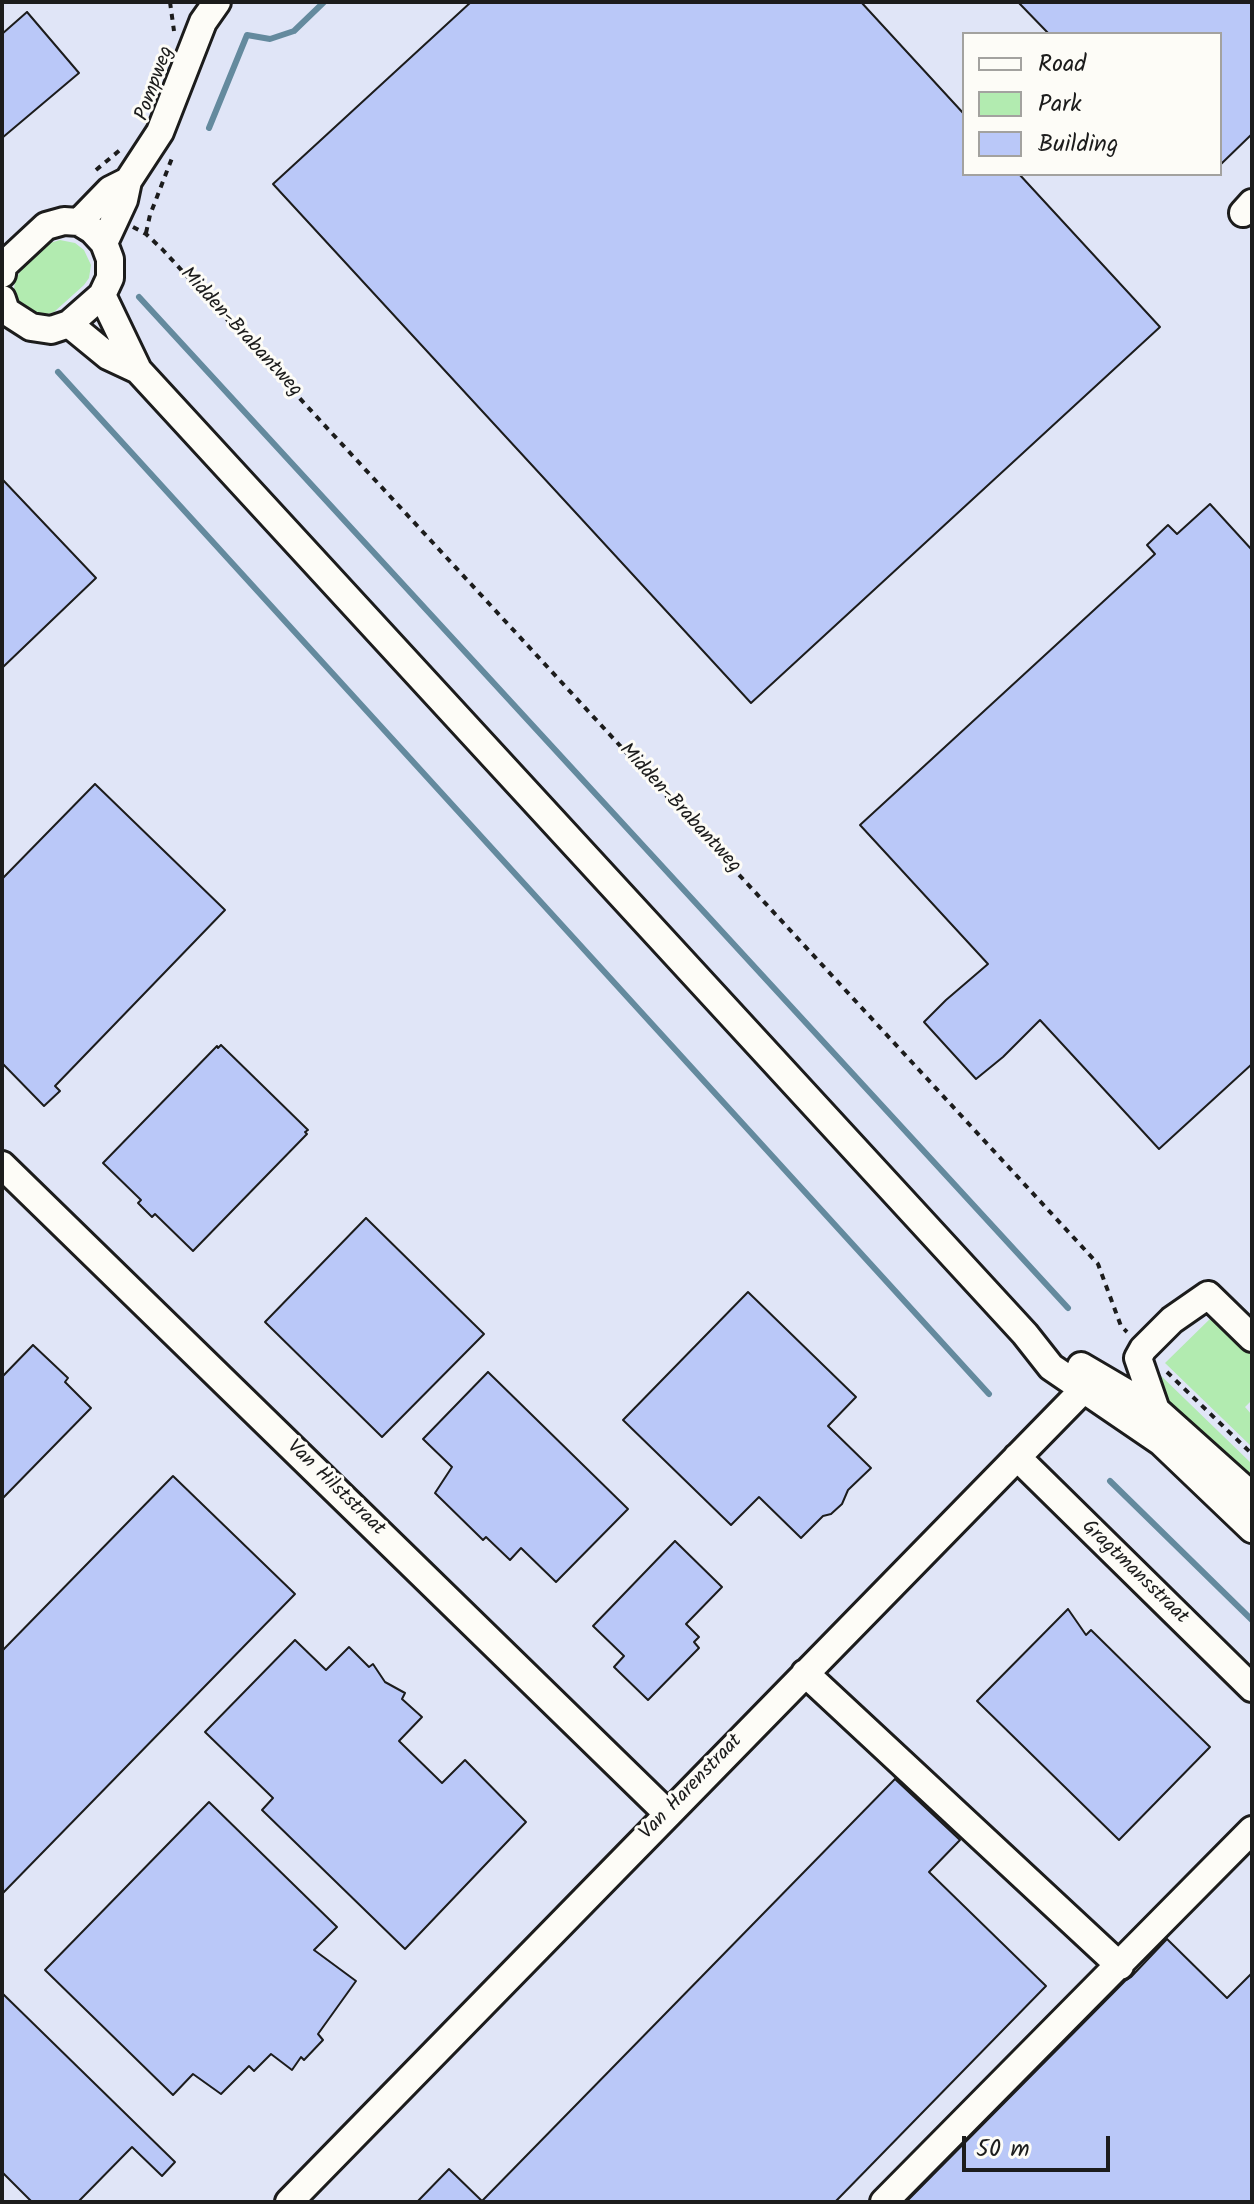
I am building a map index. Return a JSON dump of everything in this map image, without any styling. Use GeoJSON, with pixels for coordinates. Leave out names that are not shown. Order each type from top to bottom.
{"type":"FeatureCollection","features":[{"type":"Feature","properties":{"kind":"street","name":"Pompweg"},"geometry":{"type":"LineString","coordinates":[[104,243],[124,200],[128,181],[160,132],[203,22],[217,2]]}},
{"type":"Feature","properties":{"kind":"street","name":"Pompweg"},"geometry":{"type":"LineString","coordinates":[[79,222],[110,190],[128,181]]}},
{"type":"Feature","properties":{"kind":"street"},"geometry":{"type":"LineString","coordinates":[[2,274],[13,249],[46,226],[64,221],[79,222],[92,230],[104,243],[110,259],[110,278],[102,295],[69,324],[51,330],[31,327],[3,306]]}},
{"type":"Feature","properties":{"kind":"street"},"geometry":{"type":"LineString","coordinates":[[102,295],[138,370],[1025,1334],[1161,1442],[1252,1529]]}},
{"type":"Feature","properties":{"kind":"street"},"geometry":{"type":"LineString","coordinates":[[69,324],[108,356],[138,370]]}},
{"type":"Feature","properties":{"kind":"street","name":"Van Hilststraat"},"geometry":{"type":"LineString","coordinates":[[2,1165],[667,1813]]}},
{"type":"Feature","properties":{"kind":"street"},"geometry":{"type":"LineString","coordinates":[[1156,1410],[1138,1358],[1172,1320],[1208,1295],[1252,1338]]}},
{"type":"Feature","properties":{"kind":"street"},"geometry":{"type":"LineString","coordinates":[[1088,1382],[1156,1410],[1252,1496]]}},
{"type":"Feature","properties":{"kind":"street","name":"Van Harenstraat"},"geometry":{"type":"LineString","coordinates":[[289,2202],[1088,1382]]}},
{"type":"Feature","properties":{"kind":"street","name":"Gragtmansstraat"},"geometry":{"type":"LineString","coordinates":[[1017,1457],[1252,1688]]}},
{"type":"Feature","properties":{"kind":"street"},"geometry":{"type":"LineString","coordinates":[[805,1673],[1120,1966]]}},
{"type":"Feature","properties":{"kind":"street"},"geometry":{"type":"LineString","coordinates":[[884,2202],[1252,1830]]}},
{"type":"Feature","properties":{"kind":"path","name":"Pompweg"},"geometry":{"type":"LineString","coordinates":[[170,2],[174,35]]}},
{"type":"Feature","properties":{"kind":"path","name":"Pompweg"},"geometry":{"type":"LineString","coordinates":[[95,171],[126,145]]}},
{"type":"Feature","properties":{"kind":"path","name":"Midden-Brabantweg"},"geometry":{"type":"LineString","coordinates":[[116,216],[146,234],[162,249],[1098,1264],[1121,1326],[1252,1454]]}},
{"type":"Feature","properties":{"kind":"shaded area"},"geometry":{"type":"Polygon","coordinates":[[[2,2],[1252,2],[1252,2202],[2,2202],[2,2]]]}},
{"type":"Feature","properties":{"kind":"green space"},"geometry":{"type":"Polygon","coordinates":[[[60,240],[75,243],[84,250],[91,265],[89,278],[54,312],[33,314],[18,303],[15,281],[22,268],[50,243],[60,240]]]}},
{"type":"Feature","properties":{"kind":"green space"},"geometry":{"type":"Polygon","coordinates":[[[1215,1314],[1252,1351],[1252,1400],[1245,1407],[1252,1415],[1252,1447],[1165,1363],[1215,1314]]]}},
{"type":"Feature","properties":{"kind":"green space"},"geometry":{"type":"Polygon","coordinates":[[[1154,1369],[1252,1464],[1252,1488],[1152,1391],[1154,1369]]]}},
{"type":"Feature","properties":{"kind":"building"},"geometry":{"type":"Polygon","coordinates":[[[471,2],[861,2],[962,112],[962,176],[1021,176],[1160,327],[751,703],[273,184],[471,2]]]}},
{"type":"Feature","properties":{"kind":"building"},"geometry":{"type":"Polygon","coordinates":[[[1018,2],[1252,2],[1252,134],[1222,163],[1222,32],[1047,32],[1018,2]]]}},
{"type":"Feature","properties":{"kind":"building"},"geometry":{"type":"Polygon","coordinates":[[[27,12],[79,73],[2,138],[2,34],[27,12]]]}},
{"type":"Feature","properties":{"kind":"building"},"geometry":{"type":"Polygon","coordinates":[[[2,479],[96,578],[2,668],[2,479]]]}},
{"type":"Feature","properties":{"kind":"building"},"geometry":{"type":"Polygon","coordinates":[[[1210,504],[1252,550],[1252,1064],[1159,1149],[1040,1020],[976,1079],[924,1022],[988,964],[860,825],[1155,554],[1147,545],[1168,525],[1177,534],[1210,504]]]}},
{"type":"Feature","properties":{"kind":"building"},"geometry":{"type":"Polygon","coordinates":[[[95,784],[225,910],[55,1086],[60,1091],[44,1106],[2,1063],[2,879],[95,784]]]}},
{"type":"Feature","properties":{"kind":"building"},"geometry":{"type":"Polygon","coordinates":[[[221,1045],[308,1130],[193,1251],[155,1214],[152,1217],[138,1203],[141,1200],[103,1163],[221,1045]]]}},
{"type":"Feature","properties":{"kind":"building"},"geometry":{"type":"Polygon","coordinates":[[[366,1218],[484,1334],[382,1437],[265,1322],[366,1218]]]}},
{"type":"Feature","properties":{"kind":"building"},"geometry":{"type":"Polygon","coordinates":[[[748,1292],[856,1397],[828,1426],[871,1468],[848,1490],[842,1504],[831,1514],[823,1516],[801,1538],[759,1497],[731,1525],[623,1420],[748,1292]]]}},
{"type":"Feature","properties":{"kind":"building"},"geometry":{"type":"Polygon","coordinates":[[[33,1345],[68,1378],[65,1382],[91,1408],[2,1499],[2,1377],[33,1345]]]}},
{"type":"Feature","properties":{"kind":"building"},"geometry":{"type":"Polygon","coordinates":[[[488,1372],[628,1509],[556,1582],[521,1548],[510,1560],[486,1537],[483,1540],[435,1493],[452,1467],[423,1439],[488,1372]]]}},
{"type":"Feature","properties":{"kind":"building"},"geometry":{"type":"Polygon","coordinates":[[[173,1476],[295,1594],[2,1894],[2,1651],[173,1476]]]}},
{"type":"Feature","properties":{"kind":"building"},"geometry":{"type":"Polygon","coordinates":[[[675,1541],[722,1587],[686,1624],[699,1637],[694,1642],[699,1648],[648,1700],[614,1667],[624,1656],[593,1626],[675,1541]]]}},
{"type":"Feature","properties":{"kind":"building"},"geometry":{"type":"Polygon","coordinates":[[[1068,1609],[1086,1635],[1091,1630],[1210,1747],[1119,1840],[977,1701],[1068,1609]]]}},
{"type":"Feature","properties":{"kind":"building"},"geometry":{"type":"Polygon","coordinates":[[[295,1640],[326,1670],[349,1647],[369,1667],[373,1664],[385,1682],[405,1693],[402,1699],[422,1717],[399,1741],[442,1783],[465,1760],[526,1822],[405,1949],[262,1810],[273,1798],[205,1732],[295,1640]]]}},
{"type":"Feature","properties":{"kind":"building"},"geometry":{"type":"Polygon","coordinates":[[[895,1779],[960,1840],[929,1872],[1046,1986],[835,2202],[417,2202],[449,2169],[482,2201],[895,1779]]]}},
{"type":"Feature","properties":{"kind":"building"},"geometry":{"type":"Polygon","coordinates":[[[209,1802],[337,1927],[314,1950],[356,1981],[318,2034],[323,2040],[304,2060],[301,2057],[292,2070],[271,2054],[254,2071],[249,2066],[221,2094],[193,2074],[173,2095],[45,1970],[209,1802]]]}},
{"type":"Feature","properties":{"kind":"building"},"geometry":{"type":"Polygon","coordinates":[[[1167,1939],[1227,1998],[1252,1973],[1252,2202],[906,2202],[1131,1977],[1167,1939]]]}},
{"type":"Feature","properties":{"kind":"building"},"geometry":{"type":"Polygon","coordinates":[[[2,1993],[175,2162],[162,2176],[132,2147],[78,2202],[32,2202],[2,2172],[2,1993]]]}},
{"type":"Feature","properties":{"kind":"waterway"},"geometry":{"type":"LineString","coordinates":[[209,128],[247,35],[270,39],[294,31],[324,2]]}},
{"type":"Feature","properties":{"kind":"waterway"},"geometry":{"type":"LineString","coordinates":[[139,297],[1068,1308]]}},
{"type":"Feature","properties":{"kind":"waterway"},"geometry":{"type":"LineString","coordinates":[[58,372],[989,1394]]}},
{"type":"Feature","properties":{"kind":"waterway"},"geometry":{"type":"LineString","coordinates":[[1110,1481],[1252,1620]]}}]}
